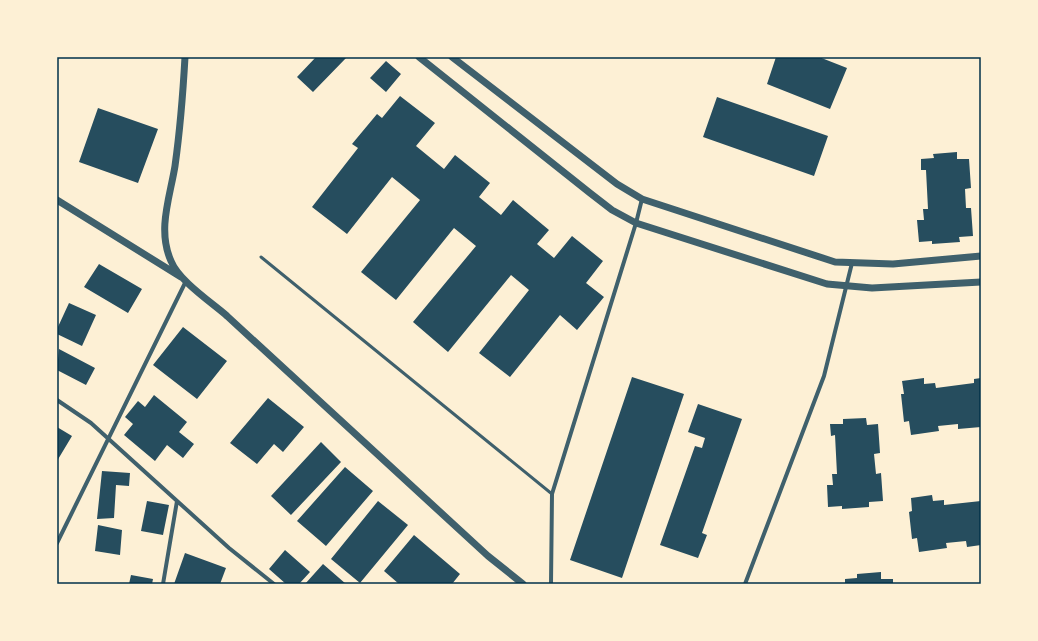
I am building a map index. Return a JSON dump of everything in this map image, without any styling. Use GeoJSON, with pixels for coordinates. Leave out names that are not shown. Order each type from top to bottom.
{"type":"FeatureCollection","features":[{"type":"Feature","properties":{"kind":"street"},"geometry":{"type":"LineString","coordinates":[[185,57],[174,167],[165,219],[165,244],[171,263],[186,280],[283,367],[488,556],[523,584]]}},
{"type":"Feature","properties":{"kind":"street"},"geometry":{"type":"LineString","coordinates":[[419,57],[612,210],[636,222],[828,284],[846,287],[872,288],[981,282]]}},
{"type":"Feature","properties":{"kind":"street"},"geometry":{"type":"LineString","coordinates":[[452,57],[617,184],[642,199],[820,259],[852,263],[893,264],[981,256]]}},
{"type":"Feature","properties":{"kind":"street"},"geometry":{"type":"LineString","coordinates":[[550,584],[552,494],[642,199]]}},
{"type":"Feature","properties":{"kind":"street"},"geometry":{"type":"LineString","coordinates":[[57,200],[186,280]]}},
{"type":"Feature","properties":{"kind":"street"},"geometry":{"type":"LineString","coordinates":[[745,584],[824,376],[852,263]]}},
{"type":"Feature","properties":{"kind":"street"},"geometry":{"type":"LineString","coordinates":[[57,543],[186,280]]}},
{"type":"Feature","properties":{"kind":"street"},"geometry":{"type":"LineString","coordinates":[[57,400],[91,422],[108,440],[229,548],[274,584]]}},
{"type":"Feature","properties":{"kind":"street"},"geometry":{"type":"LineString","coordinates":[[163,584],[177,501]]}},
{"type":"Feature","properties":{"kind":"lane"},"geometry":{"type":"LineString","coordinates":[[260,257],[552,494]]}},
{"type":"Feature","properties":{"kind":"building"},"geometry":{"type":"Polygon","coordinates":[[[316,57],[347,57],[313,92],[297,77],[316,57]]]}},
{"type":"Feature","properties":{"kind":"building"},"geometry":{"type":"Polygon","coordinates":[[[776,57],[819,57],[847,68],[830,109],[767,84],[776,57]]]}},
{"type":"Feature","properties":{"kind":"building"},"geometry":{"type":"Polygon","coordinates":[[[386,61],[401,74],[386,92],[370,78],[386,61]]]}},
{"type":"Feature","properties":{"kind":"building"},"geometry":{"type":"Polygon","coordinates":[[[400,96],[435,123],[416,146],[444,169],[455,155],[490,183],[479,197],[501,215],[513,200],[549,230],[537,244],[554,258],[572,236],[603,261],[586,283],[604,297],[577,330],[560,315],[510,377],[479,353],[529,290],[511,275],[448,352],[413,322],[476,246],[454,228],[396,300],[361,272],[420,200],[392,177],[347,234],[312,207],[358,148],[352,144],[377,114],[382,118],[400,96]]]}},
{"type":"Feature","properties":{"kind":"building"},"geometry":{"type":"Polygon","coordinates":[[[717,97],[828,136],[814,176],[703,137],[717,97]]]}},
{"type":"Feature","properties":{"kind":"building"},"geometry":{"type":"Polygon","coordinates":[[[98,108],[158,129],[138,183],[79,162],[98,108]]]}},
{"type":"Feature","properties":{"kind":"building"},"geometry":{"type":"Polygon","coordinates":[[[957,152],[957,159],[969,159],[971,188],[965,189],[966,208],[971,208],[973,236],[959,237],[960,242],[932,244],[932,241],[919,242],[917,220],[924,220],[923,209],[928,209],[926,170],[921,170],[921,159],[934,158],[933,154],[957,152]]]}},
{"type":"Feature","properties":{"kind":"building"},"geometry":{"type":"Polygon","coordinates":[[[99,264],[142,289],[128,313],[84,287],[99,264]]]}},
{"type":"Feature","properties":{"kind":"building"},"geometry":{"type":"Polygon","coordinates":[[[69,303],[96,315],[82,346],[57,334],[57,329],[69,303]]]}},
{"type":"Feature","properties":{"kind":"building"},"geometry":{"type":"Polygon","coordinates":[[[183,327],[227,361],[197,399],[153,365],[183,327]]]}},
{"type":"Feature","properties":{"kind":"building"},"geometry":{"type":"Polygon","coordinates":[[[59,349],[95,368],[86,385],[57,370],[59,349]]]}},
{"type":"Feature","properties":{"kind":"building"},"geometry":{"type":"Polygon","coordinates":[[[632,377],[684,394],[622,578],[570,560],[632,377]]]}},
{"type":"Feature","properties":{"kind":"building"},"geometry":{"type":"Polygon","coordinates":[[[924,378],[924,384],[935,383],[936,388],[974,383],[974,379],[981,378],[981,427],[958,429],[958,424],[938,426],[939,431],[911,435],[909,421],[904,422],[901,394],[904,394],[902,381],[924,378]]]}},
{"type":"Feature","properties":{"kind":"building"},"geometry":{"type":"Polygon","coordinates":[[[154,395],[187,422],[179,432],[194,444],[183,458],[167,445],[155,461],[124,435],[133,424],[125,417],[138,401],[145,407],[154,395]]]}},
{"type":"Feature","properties":{"kind":"building"},"geometry":{"type":"Polygon","coordinates":[[[268,398],[304,427],[283,452],[274,444],[257,464],[230,443],[268,398]]]}},
{"type":"Feature","properties":{"kind":"building"},"geometry":{"type":"Polygon","coordinates":[[[698,404],[742,419],[702,533],[707,535],[698,558],[660,545],[695,446],[702,448],[705,438],[688,432],[698,404]]]}},
{"type":"Feature","properties":{"kind":"building"},"geometry":{"type":"Polygon","coordinates":[[[866,418],[867,425],[878,424],[880,453],[874,454],[876,474],[881,473],[883,501],[869,502],[869,507],[842,509],[842,506],[828,507],[827,485],[833,485],[832,474],[837,474],[835,435],[831,436],[830,424],[843,424],[843,419],[866,418]]]}},
{"type":"Feature","properties":{"kind":"building"},"geometry":{"type":"Polygon","coordinates":[[[57,427],[72,436],[57,461],[57,427]]]}},
{"type":"Feature","properties":{"kind":"building"},"geometry":{"type":"Polygon","coordinates":[[[321,442],[341,462],[291,515],[271,496],[321,442]]]}},
{"type":"Feature","properties":{"kind":"building"},"geometry":{"type":"Polygon","coordinates":[[[345,467],[373,491],[326,546],[297,521],[345,467]]]}},
{"type":"Feature","properties":{"kind":"building"},"geometry":{"type":"Polygon","coordinates":[[[102,471],[130,473],[129,486],[116,485],[114,518],[97,519],[102,471]]]}},
{"type":"Feature","properties":{"kind":"building"},"geometry":{"type":"Polygon","coordinates":[[[932,495],[933,501],[944,500],[944,505],[981,501],[981,545],[967,547],[966,541],[946,543],[947,548],[919,552],[917,538],[912,539],[909,512],[912,511],[911,498],[932,495]]]}},
{"type":"Feature","properties":{"kind":"building"},"geometry":{"type":"Polygon","coordinates":[[[147,501],[169,505],[163,535],[141,531],[147,501]]]}},
{"type":"Feature","properties":{"kind":"building"},"geometry":{"type":"Polygon","coordinates":[[[378,501],[408,525],[360,583],[331,559],[378,501]]]}},
{"type":"Feature","properties":{"kind":"building"},"geometry":{"type":"Polygon","coordinates":[[[98,525],[122,530],[120,555],[95,551],[98,525]]]}},
{"type":"Feature","properties":{"kind":"building"},"geometry":{"type":"Polygon","coordinates":[[[414,535],[460,574],[452,584],[399,584],[384,571],[414,535]]]}},
{"type":"Feature","properties":{"kind":"building"},"geometry":{"type":"Polygon","coordinates":[[[285,550],[310,572],[299,584],[286,584],[269,569],[285,550]]]}},
{"type":"Feature","properties":{"kind":"building"},"geometry":{"type":"Polygon","coordinates":[[[185,553],[226,568],[220,584],[174,584],[185,553]]]}},
{"type":"Feature","properties":{"kind":"building"},"geometry":{"type":"Polygon","coordinates":[[[323,564],[346,584],[305,584],[323,564]]]}},
{"type":"Feature","properties":{"kind":"building"},"geometry":{"type":"Polygon","coordinates":[[[881,572],[881,579],[893,579],[893,584],[845,584],[845,579],[857,578],[857,574],[881,572]]]}},
{"type":"Feature","properties":{"kind":"building"},"geometry":{"type":"Polygon","coordinates":[[[131,575],[153,579],[152,584],[129,584],[131,575]]]}}]}
